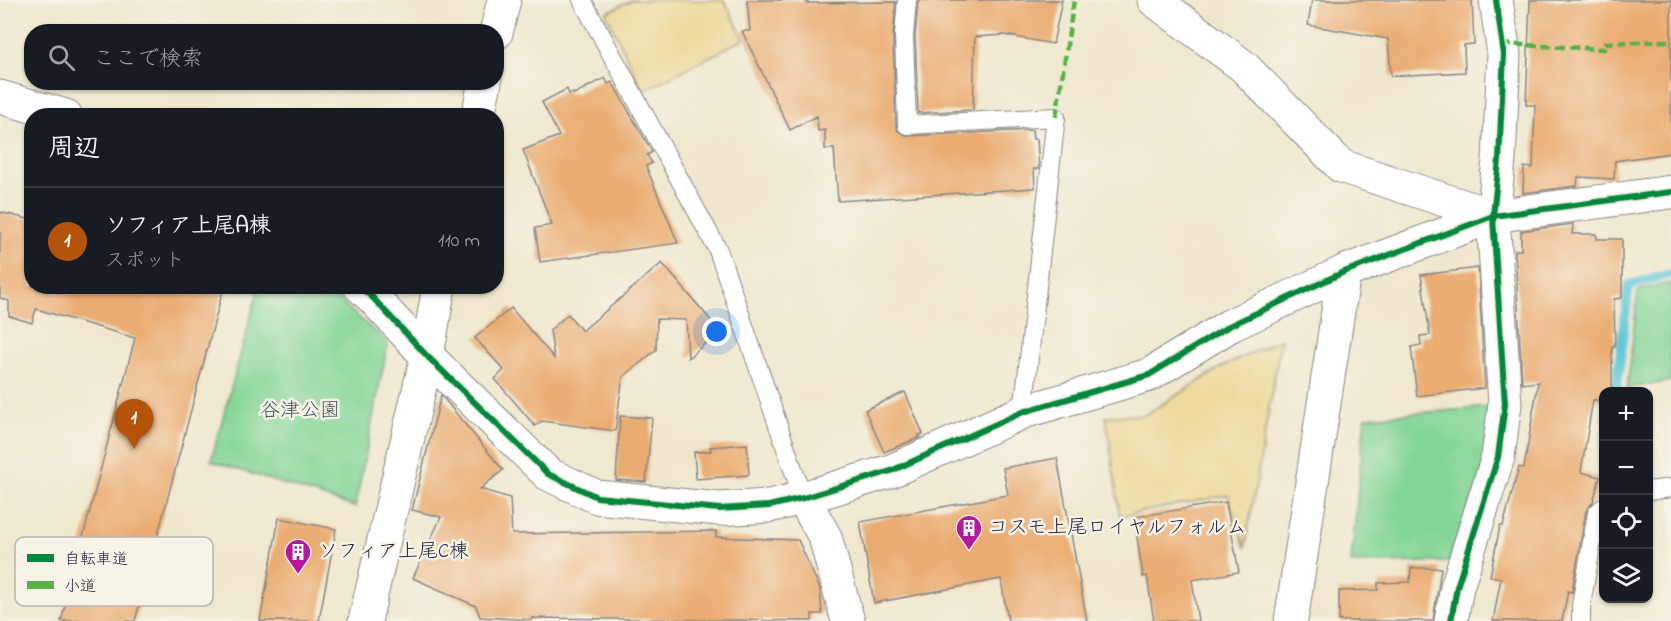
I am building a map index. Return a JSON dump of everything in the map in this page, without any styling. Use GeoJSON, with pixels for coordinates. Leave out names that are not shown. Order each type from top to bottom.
{"type":"FeatureCollection","features":[{"type":"Feature","properties":{"kind":"street"},"geometry":{"type":"LineString","coordinates":[[498,24],[504,0]]}},
{"type":"Feature","properties":{"kind":"street"},"geometry":{"type":"LineString","coordinates":[[1154,0],[1244,66],[1341,166],[1493,216]]}},
{"type":"Feature","properties":{"kind":"street"},"geometry":{"type":"LineString","coordinates":[[1451,621],[1457,587],[1498,457],[1505,404],[1493,216],[1499,160],[1504,54],[1496,0]]}},
{"type":"Feature","properties":{"kind":"street"},"geometry":{"type":"LineString","coordinates":[[480,108],[483,90]]}},
{"type":"Feature","properties":{"kind":"street"},"geometry":{"type":"LineString","coordinates":[[0,98],[37,108]]}},
{"type":"Feature","properties":{"kind":"street"},"geometry":{"type":"LineString","coordinates":[[369,294],[427,356],[548,474],[597,497],[719,509],[769,506],[891,471],[1023,412],[1149,375],[1229,326],[1344,272],[1493,216],[1671,192]]}},
{"type":"Feature","properties":{"kind":"street"},"geometry":{"type":"LineString","coordinates":[[1291,621],[1344,272]]}},
{"type":"Feature","properties":{"kind":"street"},"geometry":{"type":"LineString","coordinates":[[365,621],[427,356],[438,294]]}},
{"type":"Feature","properties":{"kind":"street"},"geometry":{"type":"LineString","coordinates":[[803,498],[825,537],[848,621]]}},
{"type":"Feature","properties":{"kind":"lane"},"geometry":{"type":"LineString","coordinates":[[582,0],[718,250],[803,498]]}},
{"type":"Feature","properties":{"kind":"lane"},"geometry":{"type":"LineString","coordinates":[[908,0],[904,36],[907,125],[1056,117],[1023,412]]}},
{"type":"Feature","properties":{"kind":"lane"},"geometry":{"type":"LineString","coordinates":[[1653,491],[1671,488]]}},
{"type":"Feature","properties":{"kind":"lane"},"geometry":{"type":"LineString","coordinates":[[1581,621],[1581,604],[1595,522],[1599,511]]}},
{"type":"Feature","properties":{"kind":"green space"},"geometry":{"type":"Polygon","coordinates":[[[1671,283],[1671,381],[1627,387],[1638,290],[1671,283]]]}},
{"type":"Feature","properties":{"kind":"green space","name":"谷津公園"},"geometry":{"type":"Polygon","coordinates":[[[257,294],[332,294],[388,343],[355,507],[211,461],[257,294]]]}},
{"type":"Feature","properties":{"kind":"green space"},"geometry":{"type":"Polygon","coordinates":[[[1492,407],[1485,464],[1448,562],[1351,563],[1365,417],[1492,407]]]}},
{"type":"Feature","properties":{"kind":"sand"},"geometry":{"type":"Polygon","coordinates":[[[631,0],[724,0],[744,39],[643,91],[606,13],[631,0]]]}},
{"type":"Feature","properties":{"kind":"sand"},"geometry":{"type":"Polygon","coordinates":[[[1281,339],[1245,548],[1228,495],[1120,516],[1106,416],[1145,415],[1222,367],[1281,339]]]}},
{"type":"Feature","properties":{"kind":"building"},"geometry":{"type":"Polygon","coordinates":[[[747,0],[806,0],[807,3],[896,2],[893,36],[898,131],[908,136],[1032,130],[1033,139],[1037,139],[1039,169],[1034,169],[1035,188],[838,201],[834,149],[825,149],[825,130],[818,131],[817,116],[790,130],[742,31],[750,31],[747,0]]]}},
{"type":"Feature","properties":{"kind":"building"},"geometry":{"type":"Polygon","coordinates":[[[1062,0],[1053,44],[1004,35],[975,37],[973,110],[918,113],[915,36],[918,1],[1062,0]]]}},
{"type":"Feature","properties":{"kind":"building"},"geometry":{"type":"Polygon","coordinates":[[[1312,0],[1472,0],[1474,44],[1464,45],[1465,72],[1391,76],[1388,39],[1308,25],[1312,0]]]}},
{"type":"Feature","properties":{"kind":"building"},"geometry":{"type":"Polygon","coordinates":[[[1530,0],[1671,0],[1671,153],[1615,161],[1614,179],[1578,177],[1577,186],[1523,193],[1524,167],[1533,168],[1535,105],[1526,105],[1530,0]]]}},
{"type":"Feature","properties":{"kind":"building"},"geometry":{"type":"Polygon","coordinates":[[[605,78],[608,84],[612,82],[652,152],[647,155],[652,163],[646,166],[678,243],[540,262],[535,228],[552,225],[523,150],[559,136],[542,102],[567,89],[569,94],[574,94],[605,78]]]}},
{"type":"Feature","properties":{"kind":"building"},"geometry":{"type":"Polygon","coordinates":[[[0,212],[24,218],[24,294],[222,294],[157,537],[83,537],[135,338],[36,309],[32,323],[9,316],[9,301],[0,298],[0,212]]]}},
{"type":"Feature","properties":{"kind":"building"},"geometry":{"type":"Polygon","coordinates":[[[1573,224],[1572,234],[1596,234],[1597,239],[1622,239],[1622,298],[1614,299],[1615,346],[1612,346],[1612,387],[1599,387],[1599,400],[1593,400],[1581,472],[1599,477],[1599,481],[1593,502],[1586,511],[1572,592],[1568,591],[1562,621],[1493,621],[1501,578],[1490,576],[1500,526],[1503,526],[1519,467],[1524,468],[1538,382],[1522,384],[1515,250],[1521,250],[1521,231],[1573,224]]]}},
{"type":"Feature","properties":{"kind":"building"},"geometry":{"type":"Polygon","coordinates":[[[662,263],[720,331],[688,358],[686,320],[657,319],[656,350],[623,377],[615,431],[542,421],[535,426],[495,379],[504,370],[475,338],[511,308],[554,358],[550,330],[568,314],[582,331],[662,263]]]}},
{"type":"Feature","properties":{"kind":"building"},"geometry":{"type":"Polygon","coordinates":[[[1478,268],[1485,388],[1417,396],[1411,347],[1421,345],[1420,336],[1430,335],[1421,275],[1478,268]]]}},
{"type":"Feature","properties":{"kind":"building"},"geometry":{"type":"Polygon","coordinates":[[[905,392],[923,434],[884,452],[865,410],[905,392]]]}},
{"type":"Feature","properties":{"kind":"building"},"geometry":{"type":"Polygon","coordinates":[[[441,395],[503,470],[480,489],[510,498],[512,534],[716,531],[716,537],[798,540],[820,589],[822,614],[812,614],[812,621],[532,618],[532,620],[480,617],[476,606],[413,578],[441,517],[412,510],[441,395]]]}},
{"type":"Feature","properties":{"kind":"building"},"geometry":{"type":"Polygon","coordinates":[[[620,416],[652,418],[646,482],[616,480],[620,416]]]}},
{"type":"Feature","properties":{"kind":"building"},"geometry":{"type":"Polygon","coordinates":[[[747,444],[749,475],[696,479],[694,452],[711,451],[710,447],[747,444]]]}},
{"type":"Feature","properties":{"kind":"building","name":"コスモ上尾ロイヤルフォルム"},"geometry":{"type":"Polygon","coordinates":[[[1057,458],[1087,621],[1008,621],[1001,579],[874,603],[860,522],[1008,495],[1003,468],[1057,458]]]}},
{"type":"Feature","properties":{"kind":"building"},"geometry":{"type":"Polygon","coordinates":[[[1226,502],[1239,572],[1192,580],[1198,621],[1154,621],[1147,576],[1143,577],[1134,517],[1226,502]]]}},
{"type":"Feature","properties":{"kind":"building","name":"ソフィア上尾C棟"},"geometry":{"type":"Polygon","coordinates":[[[279,518],[336,529],[319,621],[260,621],[279,518]]]}},
{"type":"Feature","properties":{"kind":"building"},"geometry":{"type":"Polygon","coordinates":[[[1411,568],[1441,568],[1433,621],[1339,621],[1339,591],[1378,590],[1378,583],[1410,582],[1411,568]]]}},
{"type":"Feature","properties":{"kind":"building"},"geometry":{"type":"Polygon","coordinates":[[[65,606],[139,606],[135,621],[61,621],[65,606]]]}},
{"type":"Feature","properties":{"kind":"waterway"},"geometry":{"type":"LineString","coordinates":[[1617,387],[1629,285],[1671,274]]}},
{"type":"Feature","properties":{"kind":"marked path"},"geometry":{"type":"LineString","coordinates":[[1056,117],[1074,0]]}},
{"type":"Feature","properties":{"kind":"marked path"},"geometry":{"type":"LineString","coordinates":[[1502,44],[1604,49],[1605,43],[1671,41]]}},
{"type":"Feature","properties":{"kind":"cycle path"},"geometry":{"type":"LineString","coordinates":[[1451,621],[1457,587],[1498,457],[1505,404],[1493,216],[1499,160],[1504,54],[1496,0]]}},
{"type":"Feature","properties":{"kind":"cycle path"},"geometry":{"type":"LineString","coordinates":[[369,294],[427,356],[548,474],[597,497],[719,509],[769,506],[891,471],[1023,412],[1149,375],[1229,326],[1344,272],[1493,216],[1671,192]]}},
{"type":"Feature","properties":{"kind":"place","name":"ソフィア上尾A棟"},"geometry":{"type":"Point","coordinates":[134,449]}},
{"type":"Feature","properties":{"kind":"place","name":"コスモ上尾ロイヤルフォルム"},"geometry":{"type":"Point","coordinates":[969,551]}},
{"type":"Feature","properties":{"kind":"place","name":"ソフィア上尾C棟"},"geometry":{"type":"Point","coordinates":[298,575]}}]}
